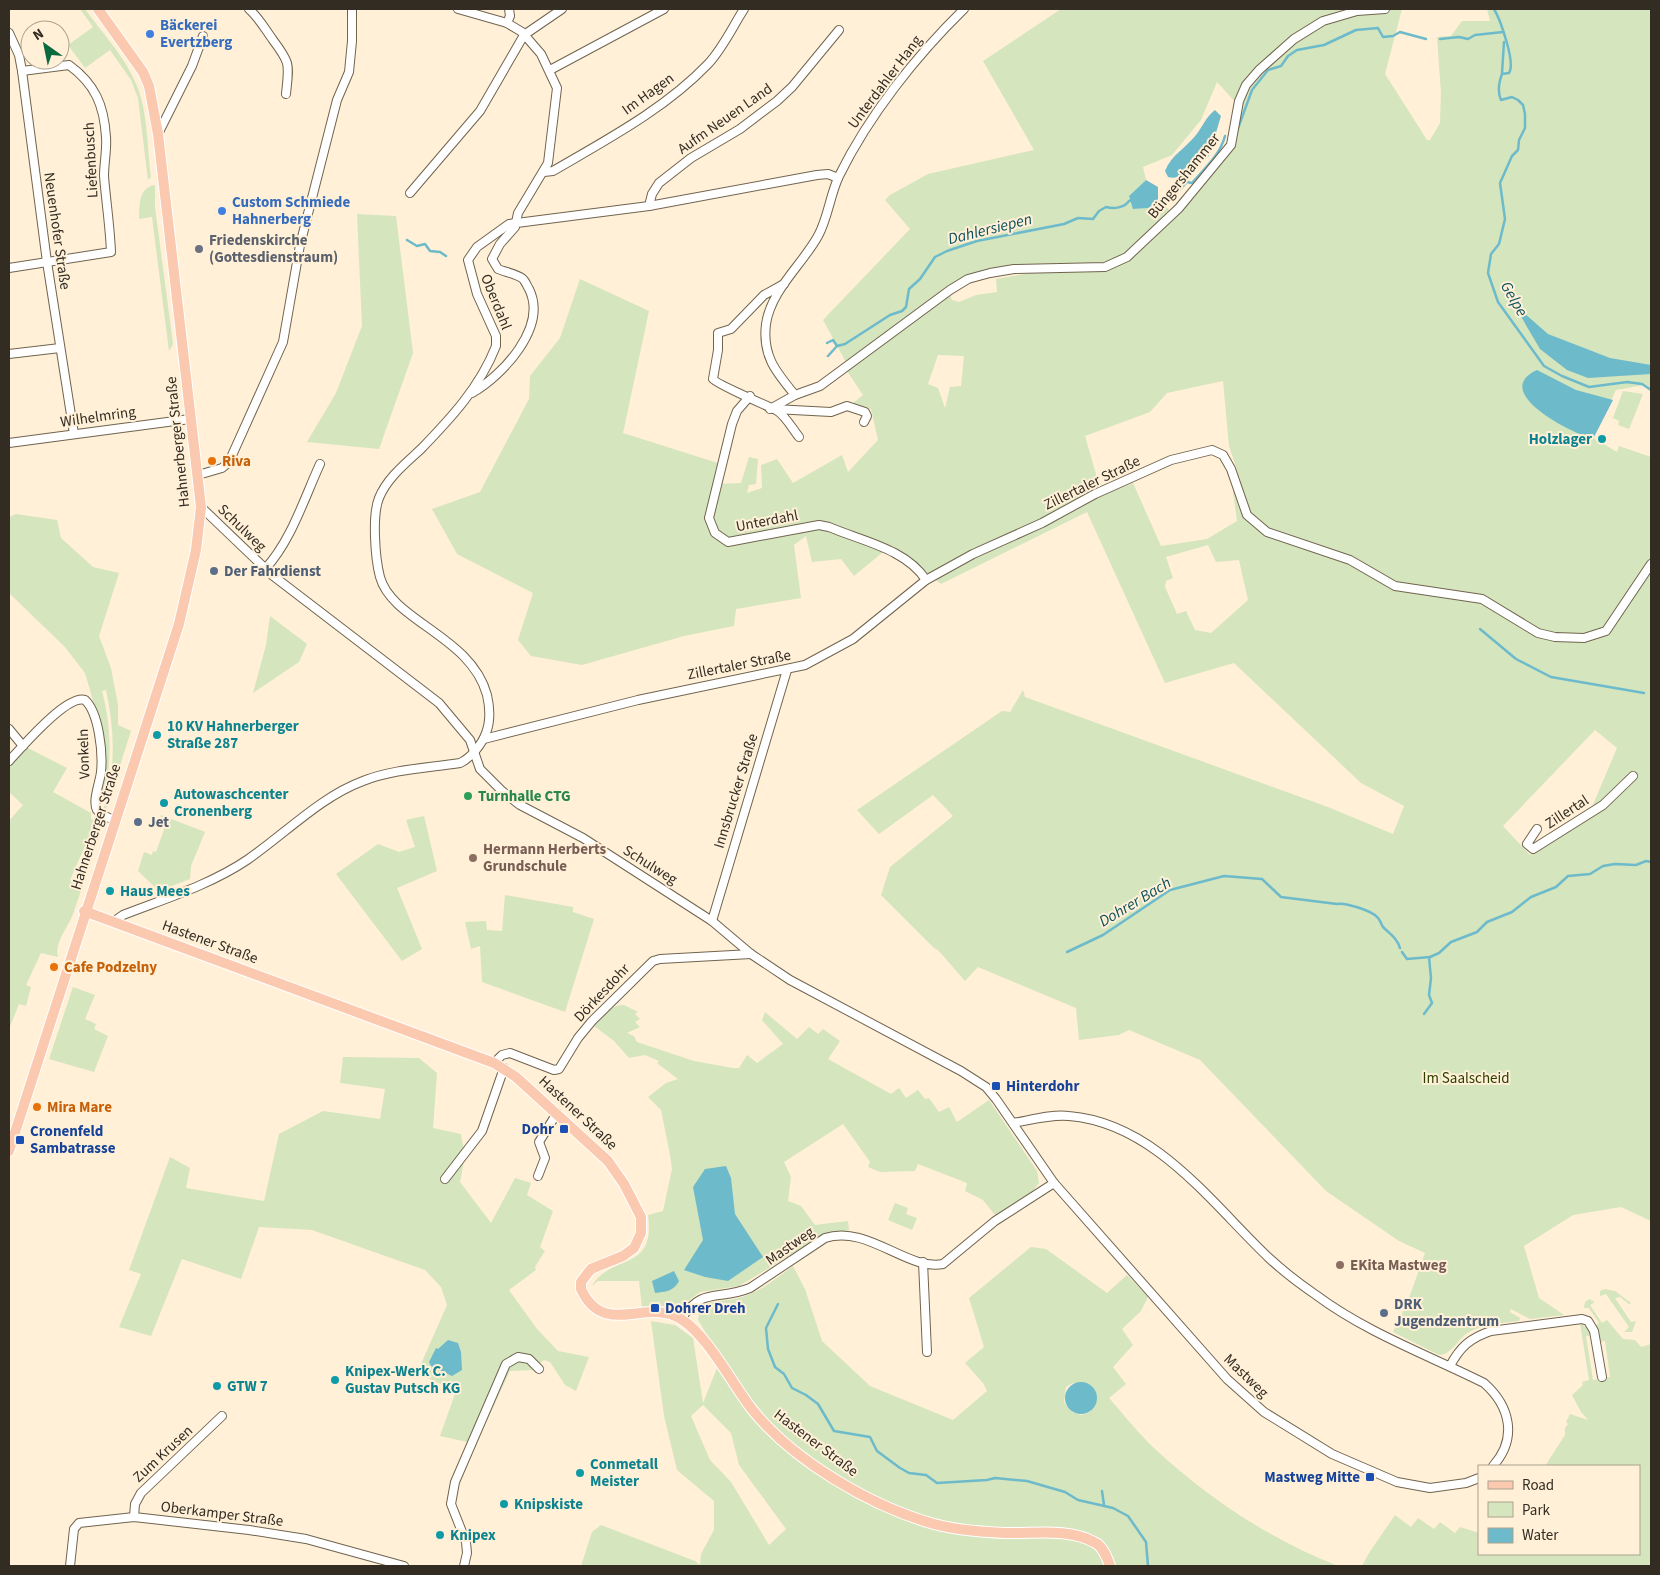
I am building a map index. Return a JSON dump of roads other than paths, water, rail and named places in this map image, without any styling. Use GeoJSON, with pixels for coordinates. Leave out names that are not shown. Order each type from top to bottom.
{"type":"FeatureCollection","features":[{"type":"Feature","properties":{"kind":"main road","name":"Hahnerberger Straße"},"geometry":{"type":"LineString","coordinates":[[9,1151],[84,911],[185,600],[201,507],[158,134],[149,86],[143,72],[98,9]]}},
{"type":"Feature","properties":{"kind":"main road","name":"Hastener Straße"},"geometry":{"type":"LineString","coordinates":[[84,911],[504,1068],[557,1113],[608,1161],[624,1184],[641,1217],[642,1233],[634,1248],[623,1256],[591,1269],[585,1275],[581,1289],[586,1301],[601,1313],[612,1315],[657,1314],[680,1319],[695,1332],[752,1408],[777,1434],[821,1469],[874,1502],[935,1524],[958,1528],[1004,1533],[1071,1535],[1084,1538],[1096,1542],[1104,1552],[1110,1566]]}},
{"type":"Feature","properties":{"kind":"street"},"geometry":{"type":"LineString","coordinates":[[249,9],[265,26],[286,58],[288,75],[286,94]]}},
{"type":"Feature","properties":{"kind":"street"},"geometry":{"type":"LineString","coordinates":[[198,475],[222,468],[229,462],[280,349],[300,245],[337,100],[349,72],[352,9]]}},
{"type":"Feature","properties":{"kind":"street"},"geometry":{"type":"LineString","coordinates":[[458,9],[507,23],[524,35],[542,54],[550,70],[557,94],[548,163],[515,221]]}},
{"type":"Feature","properties":{"kind":"street"},"geometry":{"type":"LineString","coordinates":[[507,23],[510,16],[509,9]]}},
{"type":"Feature","properties":{"kind":"street"},"geometry":{"type":"LineString","coordinates":[[410,193],[480,111],[524,35],[562,9]]}},
{"type":"Feature","properties":{"kind":"street"},"geometry":{"type":"LineString","coordinates":[[550,70],[664,9]]}},
{"type":"Feature","properties":{"kind":"street","name":"Im Hagen"},"geometry":{"type":"LineString","coordinates":[[544,172],[553,171],[610,138],[683,86],[709,63],[744,9]]}},
{"type":"Feature","properties":{"kind":"street","name":"Unterdahler Hang"},"geometry":{"type":"LineString","coordinates":[[838,178],[864,129],[940,33],[964,9]]}},
{"type":"Feature","properties":{"kind":"street","name":"Büngershammer"},"geometry":{"type":"LineString","coordinates":[[795,395],[820,386],[950,290],[968,280],[990,272],[1014,269],[1105,268],[1127,257],[1179,208],[1231,145],[1239,101],[1246,86],[1259,70],[1294,39],[1323,21],[1357,11],[1385,9]]}},
{"type":"Feature","properties":{"kind":"street","name":"Aufm Neuen Land"},"geometry":{"type":"LineString","coordinates":[[649,206],[652,194],[659,183],[691,158],[740,129],[777,101],[792,87],[839,30]]}},
{"type":"Feature","properties":{"kind":"street","name":"Neuenhofer Straße"},"geometry":{"type":"LineString","coordinates":[[9,33],[19,55],[22,71],[47,262],[74,434]]}},
{"type":"Feature","properties":{"kind":"street"},"geometry":{"type":"LineString","coordinates":[[158,134],[192,66],[203,36]]}},
{"type":"Feature","properties":{"kind":"street","name":"Liefenbusch"},"geometry":{"type":"LineString","coordinates":[[22,71],[69,66],[85,77],[96,92],[104,117],[106,138],[104,174],[111,252],[47,262]]}},
{"type":"Feature","properties":{"kind":"street","name":"Oberdahl"},"geometry":{"type":"LineString","coordinates":[[471,394],[493,354],[497,340],[476,294],[468,260],[480,244],[515,221],[649,206],[818,175],[828,174],[838,178]]}},
{"type":"Feature","properties":{"kind":"street"},"geometry":{"type":"LineString","coordinates":[[772,409],[795,395],[770,364],[767,350],[766,325],[768,316],[772,305],[785,284],[819,235],[838,178]]}},
{"type":"Feature","properties":{"kind":"street","name":"Oberdahl"},"geometry":{"type":"LineString","coordinates":[[471,394],[486,384],[505,366],[525,338],[531,324],[533,297],[526,282],[522,278],[498,269],[492,259],[500,244],[515,227],[515,221]]}},
{"type":"Feature","properties":{"kind":"street"},"geometry":{"type":"LineString","coordinates":[[9,268],[47,262]]}},
{"type":"Feature","properties":{"kind":"street"},"geometry":{"type":"LineString","coordinates":[[785,284],[764,295],[731,329],[718,333],[714,381],[750,396],[772,409],[799,437]]}},
{"type":"Feature","properties":{"kind":"street"},"geometry":{"type":"LineString","coordinates":[[9,354],[60,348]]}},
{"type":"Feature","properties":{"kind":"street"},"geometry":{"type":"LineString","coordinates":[[113,922],[122,915],[195,886],[236,866],[290,827],[356,784],[383,775],[460,763],[466,760],[484,739],[490,714],[483,684],[477,672],[452,644],[394,599],[382,583],[378,562],[376,514],[380,497],[389,481],[471,394]]}},
{"type":"Feature","properties":{"kind":"street","name":"Unterdahl"},"geometry":{"type":"LineString","coordinates":[[750,396],[737,411],[732,424],[710,517],[715,533],[728,542],[819,525],[828,527],[901,556],[913,564],[926,580]]}},
{"type":"Feature","properties":{"kind":"street"},"geometry":{"type":"LineString","coordinates":[[772,409],[831,412],[851,407],[865,412],[867,416],[864,422]]}},
{"type":"Feature","properties":{"kind":"street","name":"Wilhelmring"},"geometry":{"type":"LineString","coordinates":[[9,443],[190,419]]}},
{"type":"Feature","properties":{"kind":"street","name":"Zillertaler Straße"},"geometry":{"type":"LineString","coordinates":[[484,739],[638,700],[805,666],[853,639],[926,580],[973,554],[1042,523],[1096,494],[1171,460],[1212,450],[1223,456],[1231,469],[1247,515],[1267,532],[1350,560],[1395,586],[1482,599],[1538,633],[1584,638],[1606,631],[1651,564]]}},
{"type":"Feature","properties":{"kind":"street"},"geometry":{"type":"LineString","coordinates":[[265,569],[275,558],[284,542],[320,464]]}},
{"type":"Feature","properties":{"kind":"street","name":"Schulweg"},"geometry":{"type":"LineString","coordinates":[[201,507],[265,569],[439,703],[470,740],[480,769],[502,791],[520,805],[583,838],[712,921],[751,954],[790,980],[962,1071],[986,1086]]}},
{"type":"Feature","properties":{"kind":"street","name":"Innsbrucker Straße"},"geometry":{"type":"LineString","coordinates":[[712,921],[787,670]]}},
{"type":"Feature","properties":{"kind":"street","name":"Vonkeln"},"geometry":{"type":"LineString","coordinates":[[9,761],[67,706],[80,699],[85,700],[94,711],[101,759],[102,770],[95,804],[100,813],[114,820]]}},
{"type":"Feature","properties":{"kind":"street"},"geometry":{"type":"LineString","coordinates":[[9,729],[23,746]]}},
{"type":"Feature","properties":{"kind":"street","name":"Zillertal"},"geometry":{"type":"LineString","coordinates":[[1537,830],[1527,844],[1533,849],[1603,805],[1633,776]]}},
{"type":"Feature","properties":{"kind":"street","name":"Dörkesdohr"},"geometry":{"type":"LineString","coordinates":[[494,1063],[502,1054],[510,1053],[554,1070],[558,1069],[578,1038],[592,1022],[653,961],[751,954]]}},
{"type":"Feature","properties":{"kind":"street"},"geometry":{"type":"LineString","coordinates":[[445,1179],[482,1130],[504,1068]]}},
{"type":"Feature","properties":{"kind":"street","name":"Mastweg"},"geometry":{"type":"LineString","coordinates":[[986,1086],[1054,1184],[1227,1379],[1282,1424],[1332,1454],[1398,1482],[1430,1488],[1466,1484],[1478,1478]]}},
{"type":"Feature","properties":{"kind":"street"},"geometry":{"type":"LineString","coordinates":[[538,1176],[545,1158],[540,1142],[557,1113]]}},
{"type":"Feature","properties":{"kind":"street"},"geometry":{"type":"LineString","coordinates":[[1013,1123],[1048,1117],[1080,1117],[1109,1126],[1146,1143],[1185,1174],[1270,1259],[1316,1296],[1362,1324],[1484,1384],[1496,1394],[1507,1414],[1506,1441],[1494,1465]]}},
{"type":"Feature","properties":{"kind":"street","name":"Mastweg"},"geometry":{"type":"LineString","coordinates":[[680,1319],[696,1301],[702,1298],[738,1293],[750,1288],[825,1238],[833,1235],[851,1235],[923,1262],[936,1266],[943,1264],[995,1221],[1054,1184]]}},
{"type":"Feature","properties":{"kind":"street"},"geometry":{"type":"LineString","coordinates":[[923,1262],[927,1352]]}},
{"type":"Feature","properties":{"kind":"street"},"geometry":{"type":"LineString","coordinates":[[1450,1366],[1459,1350],[1479,1336],[1491,1331],[1582,1319],[1588,1321],[1594,1332],[1602,1377]]}},
{"type":"Feature","properties":{"kind":"street"},"geometry":{"type":"LineString","coordinates":[[464,1566],[467,1552],[466,1542],[451,1504],[457,1475],[506,1364],[518,1356],[529,1360],[539,1369]]}},
{"type":"Feature","properties":{"kind":"street","name":"Zum Krusen"},"geometry":{"type":"LineString","coordinates":[[134,1517],[135,1504],[141,1493],[222,1416]]}},
{"type":"Feature","properties":{"kind":"street","name":"Oberkamper Straße"},"geometry":{"type":"LineString","coordinates":[[70,1566],[74,1528],[79,1522],[134,1517],[306,1539],[404,1566]]}},
{"type":"Feature","properties":{"kind":"water"},"geometry":{"type":"Polygon","coordinates":[[[1215,110],[1221,116],[1209,156],[1198,166],[1189,165],[1181,175],[1173,178],[1168,177],[1165,171],[1171,160],[1192,140],[1215,110]]]}},
{"type":"Feature","properties":{"kind":"water"},"geometry":{"type":"Polygon","coordinates":[[[1146,180],[1158,187],[1158,199],[1149,208],[1133,209],[1129,196],[1146,180]]]}},
{"type":"Feature","properties":{"kind":"water"},"geometry":{"type":"Polygon","coordinates":[[[1505,283],[1524,313],[1548,334],[1610,358],[1651,365],[1651,374],[1588,378],[1567,370],[1540,349],[1502,284],[1505,283]]]}},
{"type":"Feature","properties":{"kind":"water"},"geometry":{"type":"Polygon","coordinates":[[[1537,370],[1576,390],[1613,400],[1594,437],[1580,434],[1546,416],[1526,397],[1522,387],[1525,378],[1537,370]]]}},
{"type":"Feature","properties":{"kind":"water"},"geometry":{"type":"Polygon","coordinates":[[[726,1166],[731,1178],[735,1214],[763,1257],[728,1281],[705,1277],[684,1270],[703,1240],[693,1187],[705,1169],[726,1166]]]}},
{"type":"Feature","properties":{"kind":"water"},"geometry":{"type":"Polygon","coordinates":[[[674,1271],[679,1281],[675,1287],[655,1293],[652,1281],[674,1271]]]}},
{"type":"Feature","properties":{"kind":"water"},"geometry":{"type":"Polygon","coordinates":[[[448,1340],[458,1343],[461,1352],[462,1370],[452,1376],[431,1366],[429,1362],[436,1348],[438,1349],[448,1340]]]}},
{"type":"Feature","properties":{"kind":"water"},"geometry":{"type":"Polygon","coordinates":[[[1081,1382],[1087,1383],[1092,1387],[1096,1392],[1096,1404],[1092,1409],[1087,1413],[1081,1414],[1075,1413],[1070,1409],[1066,1404],[1065,1398],[1066,1392],[1070,1387],[1075,1383],[1081,1382]]]}},
{"type":"Feature","properties":{"kind":"waterway","name":"Gelpe"},"geometry":{"type":"LineString","coordinates":[[1494,9],[1509,51],[1511,68],[1509,73],[1502,74],[1499,87],[1500,97],[1501,100],[1512,97],[1518,100],[1523,105],[1525,114],[1525,128],[1519,140],[1518,150],[1512,156],[1500,183],[1505,219],[1499,244],[1491,254],[1488,273],[1498,302],[1544,366],[1589,387],[1627,382],[1642,384],[1651,390]]}},
{"type":"Feature","properties":{"kind":"waterway","name":"Dahlersiepen"},"geometry":{"type":"LineString","coordinates":[[1237,131],[1252,90],[1268,70],[1281,66],[1288,56],[1297,50],[1324,45],[1356,30],[1378,28],[1383,37],[1393,36],[1400,32],[1426,39]]}},
{"type":"Feature","properties":{"kind":"waterway","name":"Dahlersiepen"},"geometry":{"type":"LineString","coordinates":[[1440,39],[1459,37],[1468,39],[1475,35],[1503,32]]}},
{"type":"Feature","properties":{"kind":"waterway"},"geometry":{"type":"LineString","coordinates":[[1502,73],[1504,42]]}},
{"type":"Feature","properties":{"kind":"waterway","name":"Dahlersiepen"},"geometry":{"type":"LineString","coordinates":[[1173,196],[1187,182],[1192,183],[1207,167],[1220,149],[1225,136]]}},
{"type":"Feature","properties":{"kind":"waterway","name":"Dahlersiepen"},"geometry":{"type":"LineString","coordinates":[[828,356],[837,346],[845,344],[890,315],[902,311],[906,307],[909,289],[920,279],[935,257],[977,241],[1064,224],[1078,218],[1093,219],[1099,211],[1106,207],[1119,207],[1133,200]]}},
{"type":"Feature","properties":{"kind":"waterway","name":"Dahlersiepen"},"geometry":{"type":"LineString","coordinates":[[1154,201],[1165,203]]}},
{"type":"Feature","properties":{"kind":"waterway"},"geometry":{"type":"LineString","coordinates":[[407,240],[417,246],[425,244],[430,251],[440,252],[446,256]]}},
{"type":"Feature","properties":{"kind":"waterway"},"geometry":{"type":"LineString","coordinates":[[827,343],[833,340],[837,346]]}},
{"type":"Feature","properties":{"kind":"waterway"},"geometry":{"type":"LineString","coordinates":[[1480,629],[1516,659],[1551,677],[1644,693]]}},
{"type":"Feature","properties":{"kind":"waterway","name":"Dohrer Bach"},"geometry":{"type":"LineString","coordinates":[[1402,952],[1407,959],[1430,957],[1439,953],[1451,942],[1477,932],[1487,922],[1512,912],[1531,897],[1556,887],[1568,876],[1590,874],[1603,866],[1615,864],[1636,865],[1646,861],[1651,862]]}},
{"type":"Feature","properties":{"kind":"waterway","name":"Dohrer Bach"},"geometry":{"type":"LineString","coordinates":[[1067,952],[1103,935],[1170,890],[1224,876],[1262,879],[1281,897],[1346,904],[1364,910],[1378,918],[1400,948]]}},
{"type":"Feature","properties":{"kind":"waterway"},"geometry":{"type":"LineString","coordinates":[[1424,1014],[1432,1003],[1429,995],[1431,978],[1429,957]]}},
{"type":"Feature","properties":{"kind":"waterway"},"geometry":{"type":"LineString","coordinates":[[778,1304],[766,1328],[768,1349],[775,1367],[784,1374],[792,1388],[818,1404],[834,1431],[870,1437],[877,1451],[900,1468],[909,1473],[926,1475],[937,1483],[995,1478],[1027,1481],[1065,1492],[1078,1500],[1113,1508],[1128,1516],[1146,1542],[1148,1566]]}},
{"type":"Feature","properties":{"kind":"waterway"},"geometry":{"type":"LineString","coordinates":[[1102,1491],[1104,1505]]}},
{"type":"Feature","properties":{"kind":"place","name":"Bäckerei Evertzberg"},"geometry":{"type":"Point","coordinates":[150,34]}},
{"type":"Feature","properties":{"kind":"place","name":"Custom Schmiede Hahnerberg"},"geometry":{"type":"Point","coordinates":[222,211]}},
{"type":"Feature","properties":{"kind":"place","name":"Friedenskirche (Gottesdienstraum)"},"geometry":{"type":"Point","coordinates":[199,249]}},
{"type":"Feature","properties":{"kind":"place","name":"Holzlager"},"geometry":{"type":"Point","coordinates":[1602,439]}},
{"type":"Feature","properties":{"kind":"place","name":"Riva"},"geometry":{"type":"Point","coordinates":[212,461]}},
{"type":"Feature","properties":{"kind":"place","name":"Der Fahrdienst"},"geometry":{"type":"Point","coordinates":[214,571]}},
{"type":"Feature","properties":{"kind":"place","name":"10 KV Hahnerberger Straße 287"},"geometry":{"type":"Point","coordinates":[157,735]}},
{"type":"Feature","properties":{"kind":"place","name":"Turnhalle CTG"},"geometry":{"type":"Point","coordinates":[468,796]}},
{"type":"Feature","properties":{"kind":"place","name":"Autowaschcenter Cronenberg"},"geometry":{"type":"Point","coordinates":[164,803]}},
{"type":"Feature","properties":{"kind":"place","name":"Jet"},"geometry":{"type":"Point","coordinates":[138,822]}},
{"type":"Feature","properties":{"kind":"place","name":"Hermann Herberts Grundschule"},"geometry":{"type":"Point","coordinates":[473,858]}},
{"type":"Feature","properties":{"kind":"place","name":"Haus Mees"},"geometry":{"type":"Point","coordinates":[110,891]}},
{"type":"Feature","properties":{"kind":"place","name":"Cafe Podzelny"},"geometry":{"type":"Point","coordinates":[54,967]}},
{"type":"Feature","properties":{"kind":"place","name":"Hinterdohr"},"geometry":{"type":"Point","coordinates":[996,1086]}},
{"type":"Feature","properties":{"kind":"place","name":"Mira Mare"},"geometry":{"type":"Point","coordinates":[37,1107]}},
{"type":"Feature","properties":{"kind":"place","name":"Dohr"},"geometry":{"type":"Point","coordinates":[564,1129]}},
{"type":"Feature","properties":{"kind":"place","name":"Cronenfeld Sambatrasse"},"geometry":{"type":"Point","coordinates":[20,1140]}},
{"type":"Feature","properties":{"kind":"place","name":"EKita Mastweg"},"geometry":{"type":"Point","coordinates":[1340,1265]}},
{"type":"Feature","properties":{"kind":"place","name":"Dohrer Dreh"},"geometry":{"type":"Point","coordinates":[655,1308]}},
{"type":"Feature","properties":{"kind":"place","name":"DRK Jugendzentrum"},"geometry":{"type":"Point","coordinates":[1384,1313]}},
{"type":"Feature","properties":{"kind":"place","name":"Knipex-Werk C. Gustav Putsch KG"},"geometry":{"type":"Point","coordinates":[335,1380]}},
{"type":"Feature","properties":{"kind":"place","name":"GTW 7"},"geometry":{"type":"Point","coordinates":[217,1386]}},
{"type":"Feature","properties":{"kind":"place","name":"Conmetall Meister"},"geometry":{"type":"Point","coordinates":[580,1473]}},
{"type":"Feature","properties":{"kind":"place","name":"Mastweg Mitte"},"geometry":{"type":"Point","coordinates":[1370,1477]}},
{"type":"Feature","properties":{"kind":"place","name":"Knipskiste"},"geometry":{"type":"Point","coordinates":[504,1504]}},
{"type":"Feature","properties":{"kind":"place","name":"Knipex"},"geometry":{"type":"Point","coordinates":[440,1535]}},
{"type":"Feature","properties":{"kind":"park label","name":"Im Saalscheid"},"geometry":{"type":"Point","coordinates":[1466,1078]}}]}
